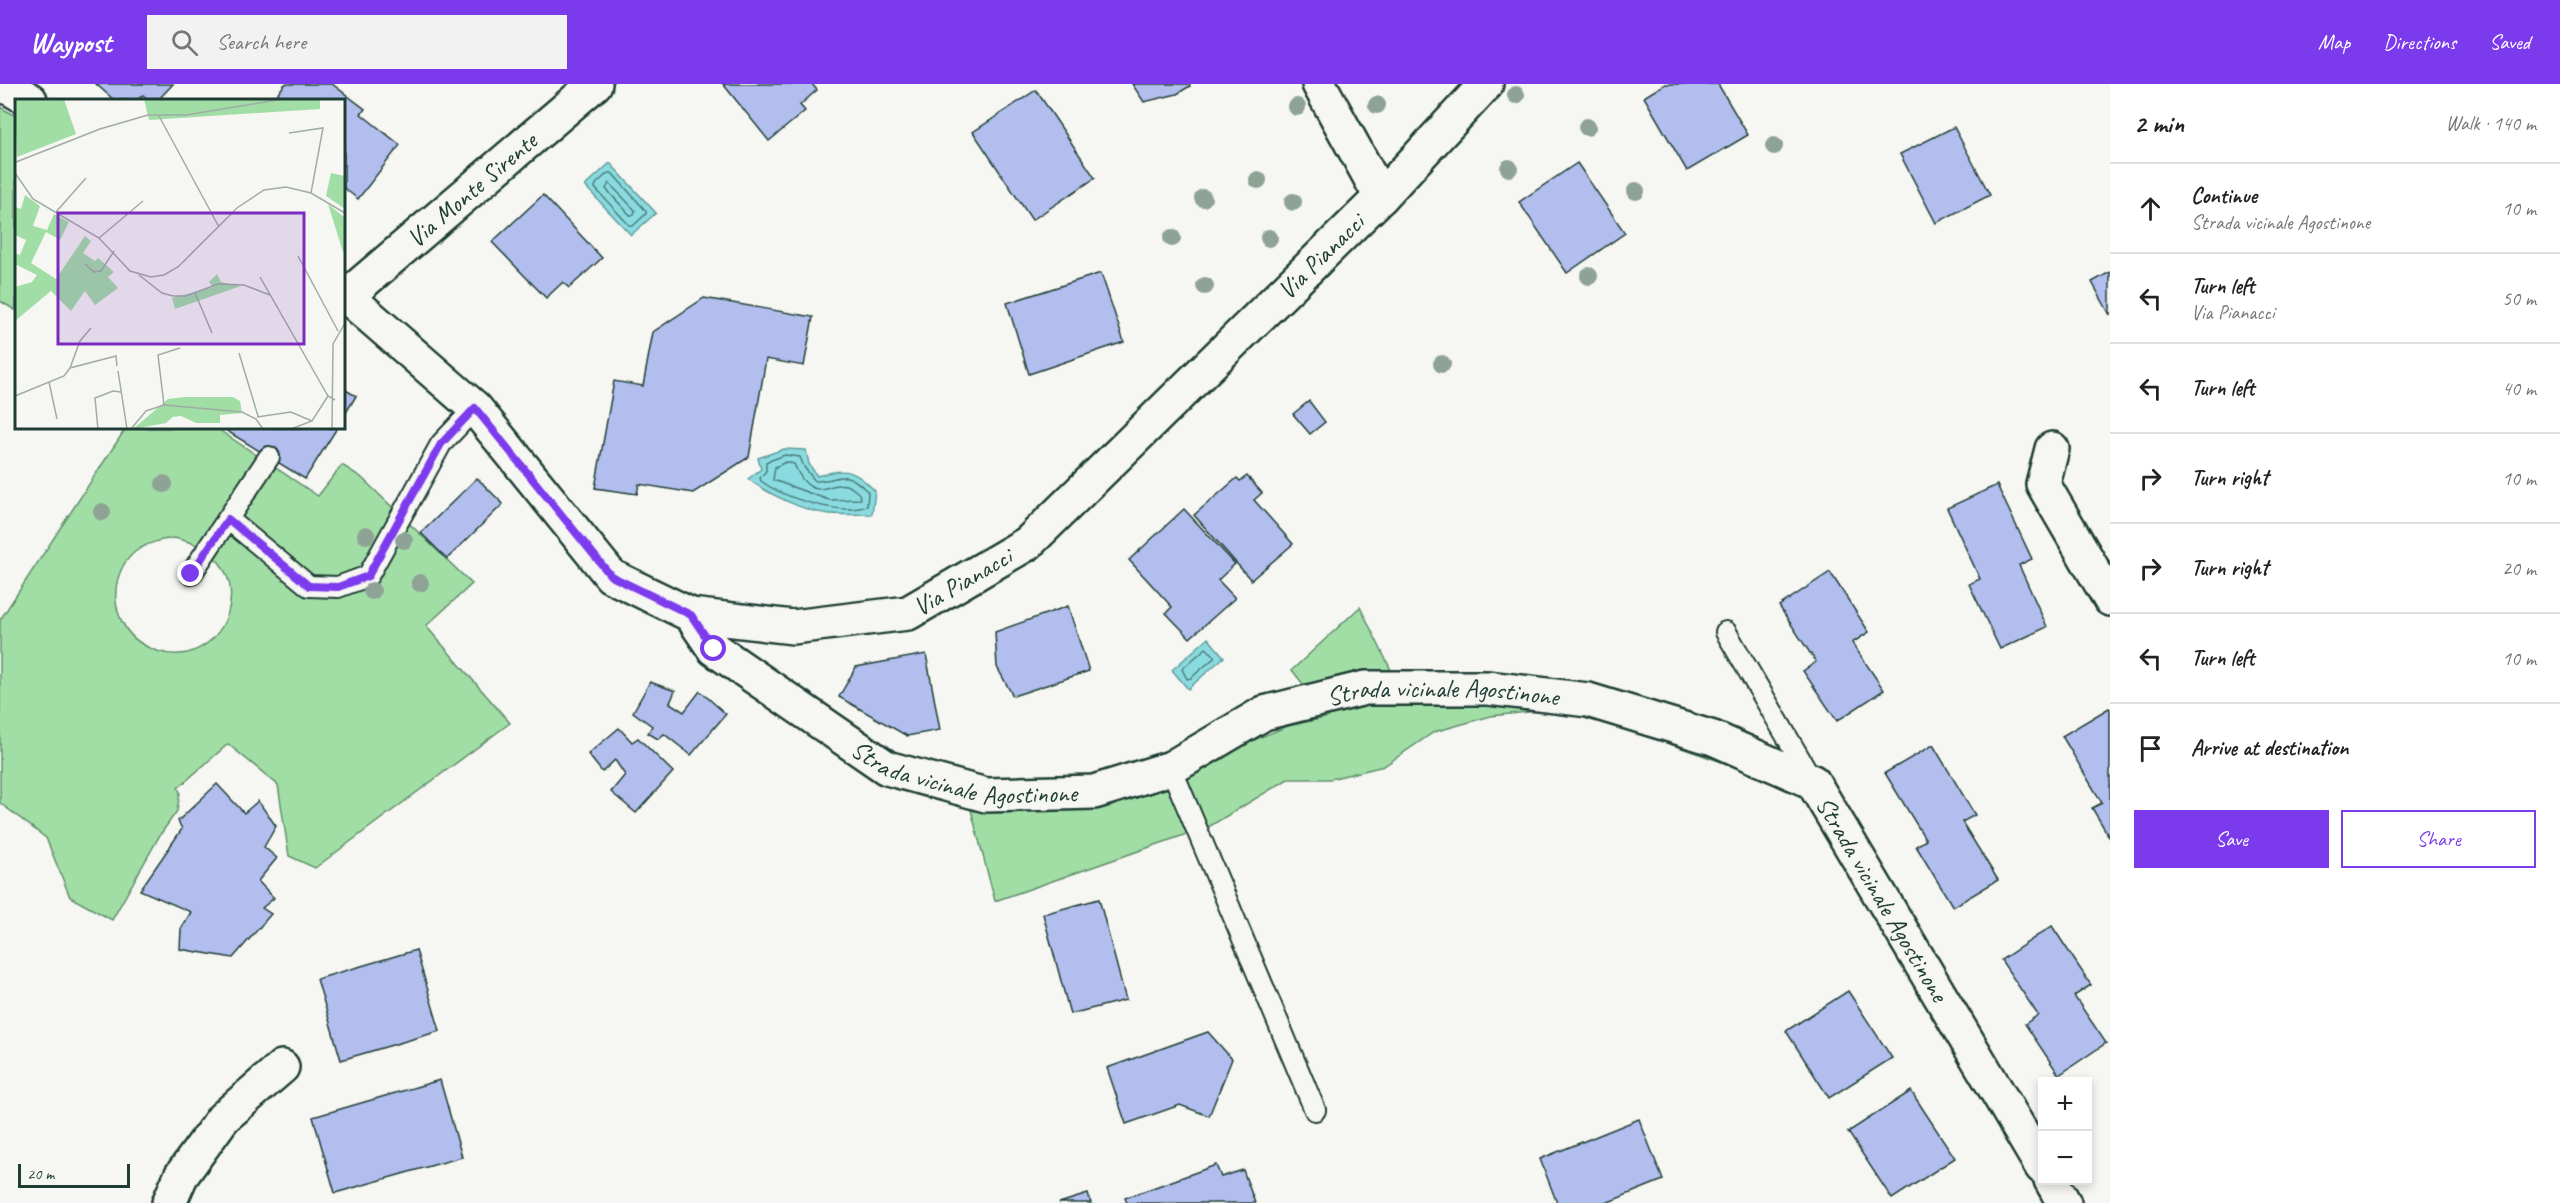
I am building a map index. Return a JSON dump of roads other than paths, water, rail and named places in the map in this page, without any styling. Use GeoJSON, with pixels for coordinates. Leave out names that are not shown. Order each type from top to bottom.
{"type":"FeatureCollection","features":[{"type":"Feature","properties":{"kind":"street"},"geometry":{"type":"LineString","coordinates":[[3,84],[28,99]]}},
{"type":"Feature","properties":{"kind":"street","name":"Via Monte Sirente"},"geometry":{"type":"LineString","coordinates":[[345,295],[596,84]]}},
{"type":"Feature","properties":{"kind":"street"},"geometry":{"type":"LineString","coordinates":[[1319,84],[1381,197]]}},
{"type":"Feature","properties":{"kind":"street","name":"Via Pianacci"},"geometry":{"type":"LineString","coordinates":[[345,295],[475,408],[611,576],[691,615],[793,627],[908,613],[1028,543],[1381,197],[1486,84]]}},
{"type":"Feature","properties":{"kind":"street"},"geometry":{"type":"LineString","coordinates":[[2052,449],[2043,484],[2110,599]]}},
{"type":"Feature","properties":{"kind":"street","name":"Strada vicinale Agostinone"},"geometry":{"type":"LineString","coordinates":[[691,615],[714,649],[887,768],[986,795],[1094,792],[1171,768],[1264,713],[1365,687],[1488,687],[1588,700],[1713,738],[1814,782],[2038,1159]]}},
{"type":"Feature","properties":{"kind":"street"},"geometry":{"type":"LineString","coordinates":[[169,1203],[181,1176],[223,1118],[282,1067]]}},
{"type":"Feature","properties":{"kind":"street"},"geometry":{"type":"LineString","coordinates":[[2054,1185],[2064,1203]]}},
{"type":"Feature","properties":{"kind":"lane"},"geometry":{"type":"LineString","coordinates":[[228,519],[309,586],[338,587],[368,576],[441,444],[475,408]]}},
{"type":"Feature","properties":{"kind":"lane"},"geometry":{"type":"LineString","coordinates":[[191,574],[269,457]]}},
{"type":"Feature","properties":{"kind":"lane"},"geometry":{"type":"LineString","coordinates":[[1726,632],[1814,782]]}},
{"type":"Feature","properties":{"kind":"lane"},"geometry":{"type":"LineString","coordinates":[[1171,768],[1315,1110]]}},
{"type":"Feature","properties":{"kind":"water"},"geometry":{"type":"Polygon","coordinates":[[[610,163],[656,213],[631,235],[585,186],[610,163]]]}},
{"type":"Feature","properties":{"kind":"water"},"geometry":{"type":"Polygon","coordinates":[[[784,449],[806,450],[809,464],[817,476],[842,471],[861,478],[875,491],[872,514],[830,514],[809,510],[766,491],[748,479],[761,469],[758,458],[784,449]]]}},
{"type":"Feature","properties":{"kind":"water"},"geometry":{"type":"Polygon","coordinates":[[[1208,638],[1224,657],[1188,689],[1172,670],[1208,638]]]}}]}
